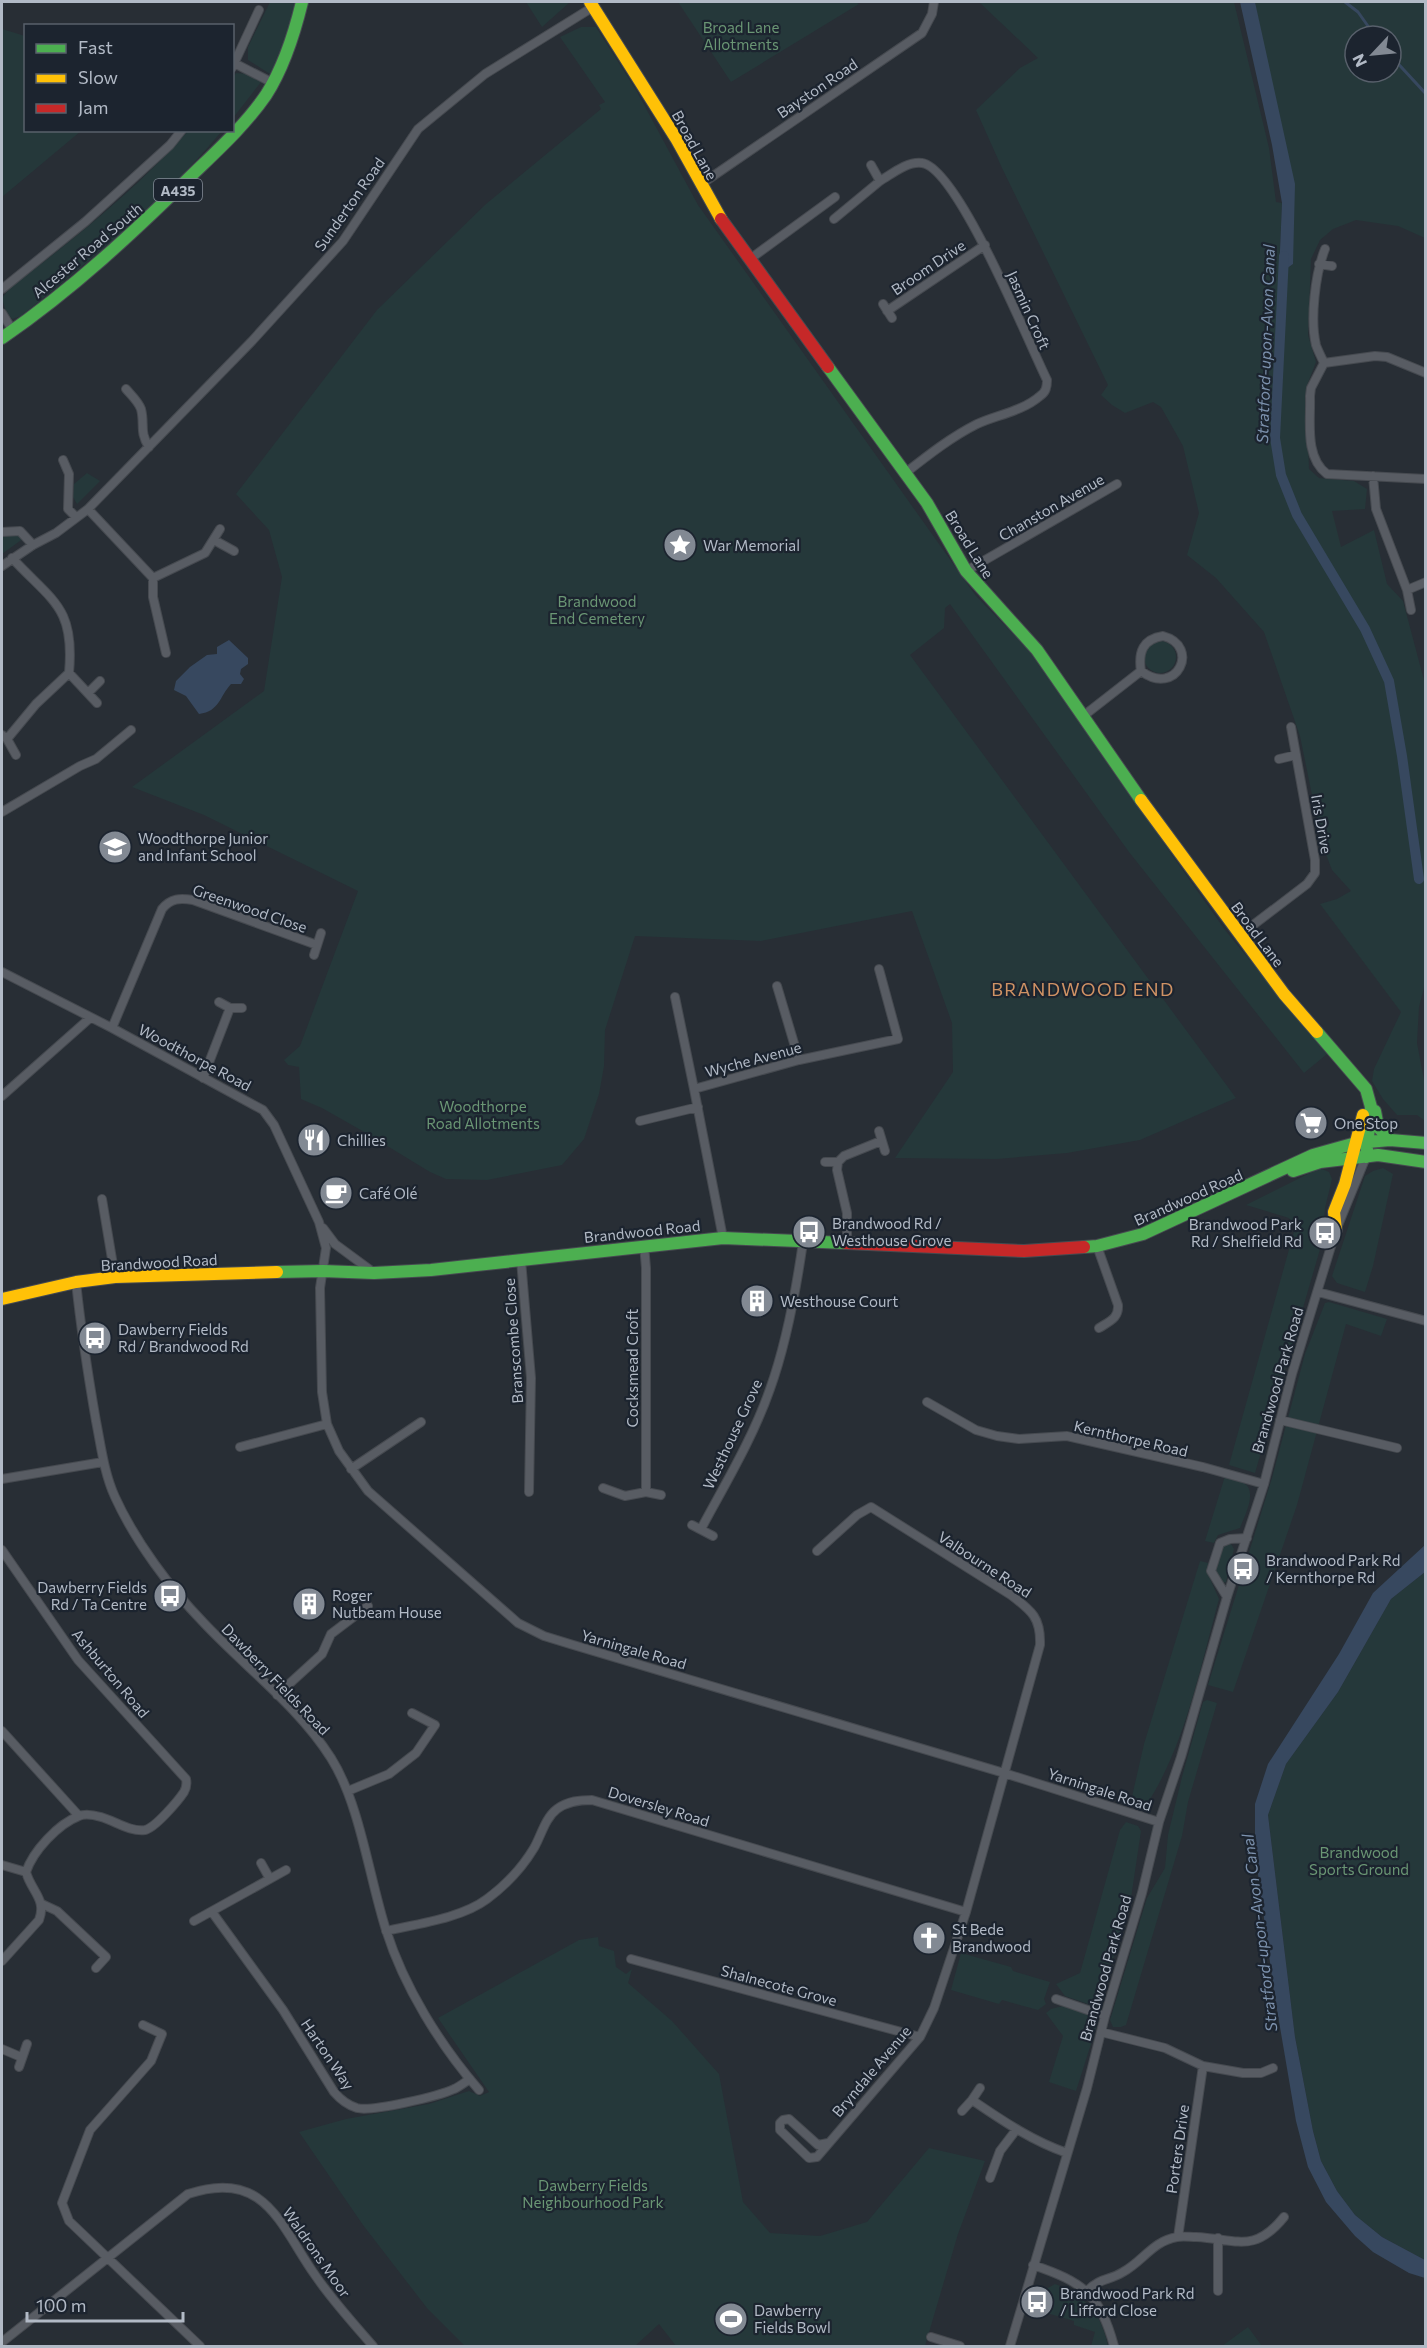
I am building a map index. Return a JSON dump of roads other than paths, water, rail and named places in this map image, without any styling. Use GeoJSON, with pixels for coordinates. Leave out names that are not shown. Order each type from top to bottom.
{"type":"FeatureCollection","features":[{"type":"Feature","properties":{"kind":"main road","name":"Alcester Road South"},"geometry":{"type":"LineString","coordinates":[[234,132],[273,83],[288,49],[302,2]]}},
{"type":"Feature","properties":{"kind":"main road","name":"Broad Lane"},"geometry":{"type":"LineString","coordinates":[[592,4],[662,115],[712,208],[927,503],[966,571],[1037,650],[1082,717],[1284,994],[1359,1079],[1374,1105],[1378,1127],[1390,1140]]}},
{"type":"Feature","properties":{"kind":"main road","name":"Alcester Road South"},"geometry":{"type":"LineString","coordinates":[[2,338],[77,283],[151,217],[234,132]]}},
{"type":"Feature","properties":{"kind":"main road"},"geometry":{"type":"LineString","coordinates":[[1358,1149],[1363,1097],[1359,1079]]}},
{"type":"Feature","properties":{"kind":"main road"},"geometry":{"type":"LineString","coordinates":[[1358,1149],[1370,1096]]}},
{"type":"Feature","properties":{"kind":"main road"},"geometry":{"type":"LineString","coordinates":[[1358,1149],[1390,1140],[1425,1143]]}},
{"type":"Feature","properties":{"kind":"main road","name":"Brandwood Road"},"geometry":{"type":"LineString","coordinates":[[2,1299],[76,1282],[115,1277],[431,1270],[723,1238],[1024,1251],[1097,1246],[1143,1234],[1275,1174],[1358,1149],[1366,1157],[1397,1156],[1425,1162]]}},
{"type":"Feature","properties":{"kind":"main road","name":"Brandwood Park Road"},"geometry":{"type":"LineString","coordinates":[[1336,1230],[1334,1212],[1358,1149]]}},
{"type":"Feature","properties":{"kind":"street","name":"Bayston Road"},"geometry":{"type":"LineString","coordinates":[[700,185],[922,33],[932,14],[934,2]]}},
{"type":"Feature","properties":{"kind":"street","name":"Sunderton Road"},"geometry":{"type":"LineString","coordinates":[[2,566],[56,533],[88,508],[252,341],[343,241],[418,129],[485,74],[592,4]]}},
{"type":"Feature","properties":{"kind":"street"},"geometry":{"type":"LineString","coordinates":[[259,10],[234,66],[273,83]]}},
{"type":"Feature","properties":{"kind":"street"},"geometry":{"type":"LineString","coordinates":[[2,289],[85,222],[170,145],[180,132]]}},
{"type":"Feature","properties":{"kind":"street","name":"Jasmin Croft"},"geometry":{"type":"LineString","coordinates":[[880,181],[913,163],[923,163],[934,170],[961,206],[985,245],[1047,380],[1047,388],[1042,395],[1028,404],[975,425],[941,446],[904,474]]}},
{"type":"Feature","properties":{"kind":"street"},"geometry":{"type":"LineString","coordinates":[[834,219],[880,181],[872,165]]}},
{"type":"Feature","properties":{"kind":"street"},"geometry":{"type":"LineString","coordinates":[[750,259],[835,197]]}},
{"type":"Feature","properties":{"kind":"street","name":"Broom Drive"},"geometry":{"type":"LineString","coordinates":[[887,311],[985,245]]}},
{"type":"Feature","properties":{"kind":"street"},"geometry":{"type":"LineString","coordinates":[[1324,363],[1316,345],[1314,313],[1319,264],[1325,249]]}},
{"type":"Feature","properties":{"kind":"street"},"geometry":{"type":"LineString","coordinates":[[1319,264],[1332,266]]}},
{"type":"Feature","properties":{"kind":"street"},"geometry":{"type":"LineString","coordinates":[[2,313],[13,330]]}},
{"type":"Feature","properties":{"kind":"street"},"geometry":{"type":"LineString","coordinates":[[1324,363],[1375,356],[1386,357],[1425,373]]}},
{"type":"Feature","properties":{"kind":"street"},"geometry":{"type":"LineString","coordinates":[[1324,363],[1311,388],[1310,396],[1311,440],[1316,463],[1327,474],[1425,479]]}},
{"type":"Feature","properties":{"kind":"street"},"geometry":{"type":"LineString","coordinates":[[126,389],[137,401],[141,410],[142,432],[149,447]]}},
{"type":"Feature","properties":{"kind":"street"},"geometry":{"type":"LineString","coordinates":[[63,460],[70,482],[68,509],[76,517]]}},
{"type":"Feature","properties":{"kind":"street"},"geometry":{"type":"LineString","coordinates":[[1373,476],[1376,508],[1407,590],[1411,610]]}},
{"type":"Feature","properties":{"kind":"street","name":"Chanston Avenue"},"geometry":{"type":"LineString","coordinates":[[966,571],[1117,484]]}},
{"type":"Feature","properties":{"kind":"street"},"geometry":{"type":"LineString","coordinates":[[88,508],[153,578],[153,597],[166,653]]}},
{"type":"Feature","properties":{"kind":"street"},"geometry":{"type":"LineString","coordinates":[[153,578],[205,553],[220,529]]}},
{"type":"Feature","properties":{"kind":"street"},"geometry":{"type":"LineString","coordinates":[[2,532],[20,531],[33,545]]}},
{"type":"Feature","properties":{"kind":"street"},"geometry":{"type":"LineString","coordinates":[[214,540],[234,551]]}},
{"type":"Feature","properties":{"kind":"street"},"geometry":{"type":"LineString","coordinates":[[12,558],[59,606],[68,623],[71,651],[69,673],[4,737],[16,754]]}},
{"type":"Feature","properties":{"kind":"street"},"geometry":{"type":"LineString","coordinates":[[1407,590],[1425,582]]}},
{"type":"Feature","properties":{"kind":"street"},"geometry":{"type":"LineString","coordinates":[[1163,636],[1172,638],[1179,644],[1182,653],[1181,668],[1169,678],[1160,680],[1141,671],[1139,660],[1146,642],[1163,636]]}},
{"type":"Feature","properties":{"kind":"street"},"geometry":{"type":"LineString","coordinates":[[1082,717],[1141,671]]}},
{"type":"Feature","properties":{"kind":"street"},"geometry":{"type":"LineString","coordinates":[[69,673],[97,703]]}},
{"type":"Feature","properties":{"kind":"street"},"geometry":{"type":"LineString","coordinates":[[88,693],[100,681]]}},
{"type":"Feature","properties":{"kind":"street","name":"Iris Drive"},"geometry":{"type":"LineString","coordinates":[[1240,934],[1307,884],[1315,873],[1315,860],[1291,727]]}},
{"type":"Feature","properties":{"kind":"street"},"geometry":{"type":"LineString","coordinates":[[2,812],[96,759],[131,730]]}},
{"type":"Feature","properties":{"kind":"street"},"geometry":{"type":"LineString","coordinates":[[1279,759],[1296,755]]}},
{"type":"Feature","properties":{"kind":"street","name":"Greenwood Close"},"geometry":{"type":"LineString","coordinates":[[112,1028],[162,909],[169,902],[180,898],[193,900],[317,945]]}},
{"type":"Feature","properties":{"kind":"street","name":"Greenwood Close"},"geometry":{"type":"LineString","coordinates":[[314,955],[321,933]]}},
{"type":"Feature","properties":{"kind":"street","name":"Wyche Avenue"},"geometry":{"type":"LineString","coordinates":[[723,1238],[694,1089],[799,1060],[898,1039],[879,969]]}},
{"type":"Feature","properties":{"kind":"street","name":"Woodthorpe Road"},"geometry":{"type":"LineString","coordinates":[[2,972],[112,1028],[262,1110],[274,1125],[319,1222],[334,1244],[374,1273]]}},
{"type":"Feature","properties":{"kind":"street"},"geometry":{"type":"LineString","coordinates":[[777,986],[799,1060]]}},
{"type":"Feature","properties":{"kind":"street"},"geometry":{"type":"LineString","coordinates":[[675,997],[694,1089]]}},
{"type":"Feature","properties":{"kind":"street"},"geometry":{"type":"LineString","coordinates":[[219,1002],[230,1008],[242,1008]]}},
{"type":"Feature","properties":{"kind":"street"},"geometry":{"type":"LineString","coordinates":[[204,1078],[230,1008]]}},
{"type":"Feature","properties":{"kind":"street"},"geometry":{"type":"LineString","coordinates":[[2,1096],[90,1018]]}},
{"type":"Feature","properties":{"kind":"street"},"geometry":{"type":"LineString","coordinates":[[640,1121],[698,1107]]}},
{"type":"Feature","properties":{"kind":"street"},"geometry":{"type":"LineString","coordinates":[[879,1131],[885,1151]]}},
{"type":"Feature","properties":{"kind":"street"},"geometry":{"type":"LineString","coordinates":[[847,1244],[847,1213],[837,1170],[838,1162],[844,1156],[881,1142]]}},
{"type":"Feature","properties":{"kind":"street","name":"Brandwood Park Road"},"geometry":{"type":"LineString","coordinates":[[1010,2346],[1142,1893],[1159,1822],[1181,1757],[1227,1597],[1264,1484],[1280,1420],[1336,1230],[1366,1157]]}},
{"type":"Feature","properties":{"kind":"street"},"geometry":{"type":"LineString","coordinates":[[825,1162],[838,1162]]}},
{"type":"Feature","properties":{"kind":"street"},"geometry":{"type":"LineString","coordinates":[[102,1198],[115,1277]]}},
{"type":"Feature","properties":{"kind":"street","name":"Woodthorpe Road"},"geometry":{"type":"LineString","coordinates":[[319,1222],[326,1248],[323,1271]]}},
{"type":"Feature","properties":{"kind":"street","name":"Westhouse Grove"},"geometry":{"type":"LineString","coordinates":[[701,1529],[753,1430],[770,1390],[796,1288],[803,1242]]}},
{"type":"Feature","properties":{"kind":"street","name":"Cocksmead Croft"},"geometry":{"type":"LineString","coordinates":[[644,1245],[646,1268],[646,1492]]}},
{"type":"Feature","properties":{"kind":"street"},"geometry":{"type":"LineString","coordinates":[[1097,1246],[1118,1305],[1116,1317],[1099,1328]]}},
{"type":"Feature","properties":{"kind":"street","name":"Branscombe Close"},"geometry":{"type":"LineString","coordinates":[[521,1260],[531,1378],[529,1492]]}},
{"type":"Feature","properties":{"kind":"street","name":"Yarningale Road"},"geometry":{"type":"LineString","coordinates":[[323,1271],[320,1288],[322,1392],[327,1424],[339,1451],[368,1491],[518,1623],[543,1636],[1004,1773],[1159,1822]]}},
{"type":"Feature","properties":{"kind":"street","name":"Dawberry Fields Road"},"geometry":{"type":"LineString","coordinates":[[76,1282],[84,1354],[104,1462],[115,1497],[160,1570],[204,1623],[306,1725],[330,1758],[348,1791],[386,1931],[396,1958],[417,1999],[479,2090]]}},
{"type":"Feature","properties":{"kind":"street"},"geometry":{"type":"LineString","coordinates":[[1318,1292],[1425,1321]]}},
{"type":"Feature","properties":{"kind":"street","name":"Kernthorpe Road"},"geometry":{"type":"LineString","coordinates":[[927,1402],[976,1430],[998,1436],[1019,1439],[1067,1436],[1203,1467],[1264,1484]]}},
{"type":"Feature","properties":{"kind":"street"},"geometry":{"type":"LineString","coordinates":[[1280,1420],[1397,1448]]}},
{"type":"Feature","properties":{"kind":"street"},"geometry":{"type":"LineString","coordinates":[[351,1469],[421,1422]]}},
{"type":"Feature","properties":{"kind":"street"},"geometry":{"type":"LineString","coordinates":[[240,1447],[327,1424]]}},
{"type":"Feature","properties":{"kind":"street"},"geometry":{"type":"LineString","coordinates":[[2,1479],[104,1462]]}},
{"type":"Feature","properties":{"kind":"street"},"geometry":{"type":"LineString","coordinates":[[603,1488],[625,1496],[646,1492],[661,1495]]}},
{"type":"Feature","properties":{"kind":"street","name":"Valbourne Road"},"geometry":{"type":"LineString","coordinates":[[817,1551],[857,1515],[871,1507],[1030,1609],[1038,1622],[1040,1645],[1004,1773]]}},
{"type":"Feature","properties":{"kind":"street"},"geometry":{"type":"LineString","coordinates":[[692,1525],[713,1536]]}},
{"type":"Feature","properties":{"kind":"street"},"geometry":{"type":"LineString","coordinates":[[1227,1597],[1211,1571],[1220,1543],[1230,1539],[1247,1538]]}},
{"type":"Feature","properties":{"kind":"street","name":"Ashburton Road"},"geometry":{"type":"LineString","coordinates":[[2,1550],[78,1660],[186,1779],[187,1785],[184,1792],[155,1825],[147,1830],[127,1827],[100,1816],[87,1814],[79,1816]]}},
{"type":"Feature","properties":{"kind":"street"},"geometry":{"type":"LineString","coordinates":[[277,1695],[322,1654],[331,1634],[368,1606]]}},
{"type":"Feature","properties":{"kind":"street"},"geometry":{"type":"LineString","coordinates":[[348,1791],[389,1774],[416,1753],[435,1725],[412,1713]]}},
{"type":"Feature","properties":{"kind":"street"},"geometry":{"type":"LineString","coordinates":[[2,1731],[79,1816],[64,1824],[29,1862],[26,1872],[42,1904],[39,1920],[2,1961]]}},
{"type":"Feature","properties":{"kind":"street","name":"Bryndale Avenue"},"geometry":{"type":"LineString","coordinates":[[828,2143],[818,2145],[789,2119],[780,2123],[780,2130],[809,2158],[816,2157],[921,2037],[934,2008],[966,1911],[1004,1773]]}},
{"type":"Feature","properties":{"kind":"street","name":"Doversley Road"},"geometry":{"type":"LineString","coordinates":[[386,1931],[436,1920],[485,1901],[522,1866],[557,1809],[575,1800],[592,1800],[966,1911]]}},
{"type":"Feature","properties":{"kind":"street"},"geometry":{"type":"LineString","coordinates":[[261,1863],[270,1878]]}},
{"type":"Feature","properties":{"kind":"street"},"geometry":{"type":"LineString","coordinates":[[2,1865],[26,1872]]}},
{"type":"Feature","properties":{"kind":"street"},"geometry":{"type":"LineString","coordinates":[[194,1921],[286,1870]]}},
{"type":"Feature","properties":{"kind":"street"},"geometry":{"type":"LineString","coordinates":[[42,1904],[57,1911],[106,1957],[96,1968]]}},
{"type":"Feature","properties":{"kind":"street","name":"Harton Way"},"geometry":{"type":"LineString","coordinates":[[212,1912],[283,2010],[334,2092],[342,2101],[365,2109],[453,2090],[470,2079]]}},
{"type":"Feature","properties":{"kind":"street","name":"Shalnecote Grove"},"geometry":{"type":"LineString","coordinates":[[632,1959],[921,2037]]}},
{"type":"Feature","properties":{"kind":"street"},"geometry":{"type":"LineString","coordinates":[[1056,1999],[1106,2016]]}},
{"type":"Feature","properties":{"kind":"street"},"geometry":{"type":"LineString","coordinates":[[143,2025],[162,2034],[151,2061],[90,2130],[63,2203],[69,2221],[200,2346]]}},
{"type":"Feature","properties":{"kind":"street"},"geometry":{"type":"LineString","coordinates":[[1101,2032],[1165,2048],[1203,2066],[1243,2073],[1261,2073],[1273,2067]]}},
{"type":"Feature","properties":{"kind":"street"},"geometry":{"type":"LineString","coordinates":[[19,2067],[27,2044]]}},
{"type":"Feature","properties":{"kind":"street"},"geometry":{"type":"LineString","coordinates":[[2,2049],[21,2057]]}},
{"type":"Feature","properties":{"kind":"street","name":"Porters Drive"},"geometry":{"type":"LineString","coordinates":[[1178,2236],[1203,2066]]}},
{"type":"Feature","properties":{"kind":"street"},"geometry":{"type":"LineString","coordinates":[[962,2111],[980,2088]]}},
{"type":"Feature","properties":{"kind":"street"},"geometry":{"type":"LineString","coordinates":[[972,2100],[1016,2130],[1067,2153]]}},
{"type":"Feature","properties":{"kind":"street"},"geometry":{"type":"LineString","coordinates":[[990,2178],[1000,2151],[1016,2130]]}},
{"type":"Feature","properties":{"kind":"street","name":"Waldrons Moor"},"geometry":{"type":"LineString","coordinates":[[2,2342],[188,2194],[217,2188],[235,2189],[262,2201],[279,2217],[314,2274],[373,2346]]}},
{"type":"Feature","properties":{"kind":"street"},"geometry":{"type":"LineString","coordinates":[[1087,2291],[1096,2282],[1123,2273],[1157,2244],[1178,2236],[1247,2242],[1262,2239],[1273,2231],[1284,2217]]}},
{"type":"Feature","properties":{"kind":"street"},"geometry":{"type":"LineString","coordinates":[[1218,2238],[1218,2290]]}},
{"type":"Feature","properties":{"kind":"street"},"geometry":{"type":"LineString","coordinates":[[1033,2265],[1071,2279],[1087,2291],[1100,2308],[1114,2346]]}},
{"type":"Feature","properties":{"kind":"street"},"geometry":{"type":"LineString","coordinates":[[931,2337],[960,2346]]}},
{"type":"Feature","properties":{"kind":"water"},"geometry":{"type":"Polygon","coordinates":[[[1240,2],[1255,2],[1295,184],[1293,264],[1279,274],[1282,203],[1272,145],[1240,2]]]}},
{"type":"Feature","properties":{"kind":"water"},"geometry":{"type":"Polygon","coordinates":[[[229,640],[248,658],[248,664],[241,669],[240,674],[244,679],[241,684],[231,684],[215,707],[199,714],[186,696],[174,690],[176,681],[207,655],[217,654],[217,647],[229,640]]]}},
{"type":"Feature","properties":{"kind":"water"},"geometry":{"type":"Polygon","coordinates":[[[1425,1545],[1425,1572],[1391,1599],[1338,1692],[1286,1764],[1268,1815],[1295,2037],[1321,2161],[1337,2191],[1355,2215],[1382,2237],[1425,2260],[1425,2278],[1409,2273],[1373,2252],[1355,2236],[1326,2202],[1308,2167],[1296,2121],[1274,1992],[1255,1852],[1255,1804],[1268,1764],[1339,1654],[1373,1593],[1425,1545]]]}},
{"type":"Feature","properties":{"kind":"waterway"},"geometry":{"type":"LineString","coordinates":[[1345,2],[1358,12],[1366,24]]}},
{"type":"Feature","properties":{"kind":"waterway"},"geometry":{"type":"LineString","coordinates":[[1403,69],[1426,94]]}},
{"type":"Feature","properties":{"kind":"waterway","name":"Stratford-upon-Avon Canal"},"geometry":{"type":"LineString","coordinates":[[1284,256],[1275,438],[1281,475],[1297,515],[1365,629],[1389,681],[1419,879]]}},
{"type":"Feature","properties":{"kind":"place","name":"War Memorial"},"geometry":{"type":"Point","coordinates":[680,545]}},
{"type":"Feature","properties":{"kind":"place","name":"Woodthorpe Junior and Infant School"},"geometry":{"type":"Point","coordinates":[115,847]}},
{"type":"Feature","properties":{"kind":"place","name":"One Stop"},"geometry":{"type":"Point","coordinates":[1311,1123]}},
{"type":"Feature","properties":{"kind":"place","name":"Chillies"},"geometry":{"type":"Point","coordinates":[314,1140]}},
{"type":"Feature","properties":{"kind":"place","name":"Café Olé"},"geometry":{"type":"Point","coordinates":[336,1193]}},
{"type":"Feature","properties":{"kind":"place","name":"Brandwood Rd / Westhouse Grove"},"geometry":{"type":"Point","coordinates":[809,1232]}},
{"type":"Feature","properties":{"kind":"place","name":"Brandwood Park Rd / Shelfield Rd"},"geometry":{"type":"Point","coordinates":[1325,1233]}},
{"type":"Feature","properties":{"kind":"place","name":"Westhouse Court"},"geometry":{"type":"Point","coordinates":[757,1301]}},
{"type":"Feature","properties":{"kind":"place","name":"Dawberry Fields Rd / Brandwood Rd"},"geometry":{"type":"Point","coordinates":[95,1338]}},
{"type":"Feature","properties":{"kind":"place","name":"Brandwood Park Rd / Kernthorpe Rd"},"geometry":{"type":"Point","coordinates":[1243,1569]}},
{"type":"Feature","properties":{"kind":"place","name":"Dawberry Fields Rd / Ta Centre"},"geometry":{"type":"Point","coordinates":[170,1596]}},
{"type":"Feature","properties":{"kind":"place","name":"Roger Nutbeam House"},"geometry":{"type":"Point","coordinates":[309,1604]}},
{"type":"Feature","properties":{"kind":"place","name":"St Bede Brandwood"},"geometry":{"type":"Point","coordinates":[929,1938]}},
{"type":"Feature","properties":{"kind":"place","name":"Brandwood Park Rd / Lifford Close"},"geometry":{"type":"Point","coordinates":[1037,2302]}},
{"type":"Feature","properties":{"kind":"place","name":"Dawberry Fields Bowl"},"geometry":{"type":"Point","coordinates":[731,2319]}},
{"type":"Feature","properties":{"kind":"district","name":"BRANDWOOD END"},"geometry":{"type":"Point","coordinates":[1083,989]}},
{"type":"Feature","properties":{"kind":"park label","name":"Broad Lane Allotments"},"geometry":{"type":"Point","coordinates":[741,36]}},
{"type":"Feature","properties":{"kind":"park label","name":"Brandwood End Cemetery"},"geometry":{"type":"Point","coordinates":[597,610]}},
{"type":"Feature","properties":{"kind":"park label","name":"Woodthorpe Road Allotments"},"geometry":{"type":"Point","coordinates":[483,1114]}},
{"type":"Feature","properties":{"kind":"park label","name":"Brandwood Sports Ground"},"geometry":{"type":"Point","coordinates":[1359,1860]}},
{"type":"Feature","properties":{"kind":"park label","name":"Dawberry Fields Neighbourhood Park"},"geometry":{"type":"Point","coordinates":[593,2194]}}]}
